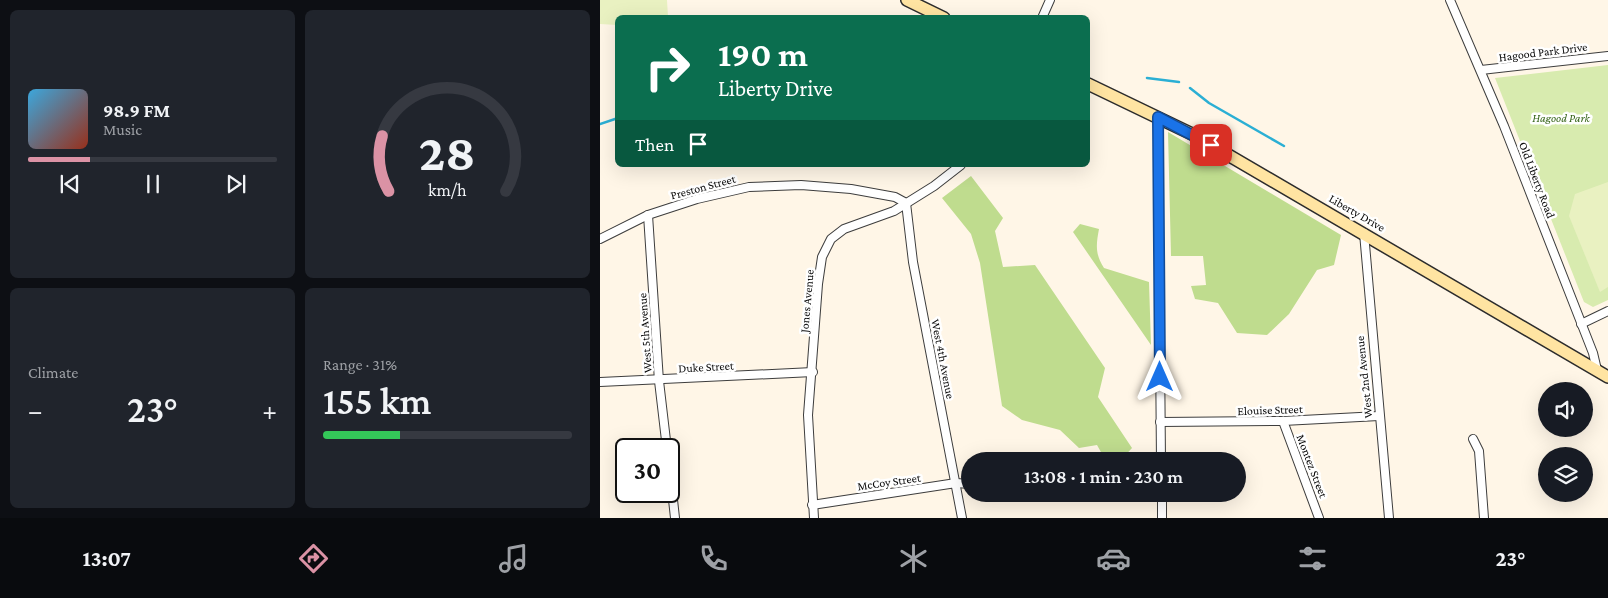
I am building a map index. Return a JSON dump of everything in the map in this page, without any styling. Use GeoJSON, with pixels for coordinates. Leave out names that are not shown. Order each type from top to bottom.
{"type":"FeatureCollection","features":[{"type":"Feature","properties":{"kind":"main road"},"geometry":{"type":"LineString","coordinates":[[907,0],[938,15]]}},
{"type":"Feature","properties":{"kind":"main road","name":"Liberty Drive"},"geometry":{"type":"LineString","coordinates":[[1090,85],[1194,135],[1608,377]]}},
{"type":"Feature","properties":{"kind":"street"},"geometry":{"type":"LineString","coordinates":[[1043,15],[1050,0]]}},
{"type":"Feature","properties":{"kind":"street","name":"Old Liberty Road"},"geometry":{"type":"LineString","coordinates":[[1450,0],[1481,70],[1593,353],[1597,370]]}},
{"type":"Feature","properties":{"kind":"street","name":"Hagood Park Drive"},"geometry":{"type":"LineString","coordinates":[[1481,70],[1608,56]]}},
{"type":"Feature","properties":{"kind":"street"},"geometry":{"type":"LineString","coordinates":[[1158,117],[1161,452]]}},
{"type":"Feature","properties":{"kind":"street","name":"Jones Avenue"},"geometry":{"type":"LineString","coordinates":[[814,518],[808,415],[813,372],[818,284],[822,257],[831,239],[844,229],[894,211],[934,186],[958,167]]}},
{"type":"Feature","properties":{"kind":"street","name":"Preston Street"},"geometry":{"type":"LineString","coordinates":[[600,239],[648,215],[697,199],[749,186],[801,185],[851,189],[896,197],[906,203]]}},
{"type":"Feature","properties":{"kind":"street","name":"West 4th Avenue"},"geometry":{"type":"LineString","coordinates":[[906,203],[912,262],[962,518]]}},
{"type":"Feature","properties":{"kind":"street","name":"West 5th Avenue"},"geometry":{"type":"LineString","coordinates":[[648,215],[659,381],[666,438]]}},
{"type":"Feature","properties":{"kind":"street","name":"West 2nd Avenue"},"geometry":{"type":"LineString","coordinates":[[1364,233],[1388,518]]}},
{"type":"Feature","properties":{"kind":"street"},"geometry":{"type":"LineString","coordinates":[[1581,324],[1608,311]]}},
{"type":"Feature","properties":{"kind":"street","name":"Duke Street"},"geometry":{"type":"LineString","coordinates":[[600,382],[659,381],[813,372]]}},
{"type":"Feature","properties":{"kind":"street","name":"Elouise Street"},"geometry":{"type":"LineString","coordinates":[[1160,422],[1283,421],[1379,416]]}},
{"type":"Feature","properties":{"kind":"street","name":"Montez Street"},"geometry":{"type":"LineString","coordinates":[[1283,421],[1320,518]]}},
{"type":"Feature","properties":{"kind":"street"},"geometry":{"type":"LineString","coordinates":[[1473,439],[1479,451],[1484,518]]}},
{"type":"Feature","properties":{"kind":"street","name":"McCoy Street"},"geometry":{"type":"LineString","coordinates":[[812,505],[961,483]]}},
{"type":"Feature","properties":{"kind":"street"},"geometry":{"type":"LineString","coordinates":[[1162,502],[1162,518]]}},
{"type":"Feature","properties":{"kind":"street"},"geometry":{"type":"LineString","coordinates":[[673,503],[675,518]]}},
{"type":"Feature","properties":{"kind":"green space"},"geometry":{"type":"Polygon","coordinates":[[[600,0],[667,0],[668,15],[615,15],[615,25],[600,24],[600,0]]]}},
{"type":"Feature","properties":{"kind":"green space","name":"Hagood Park"},"geometry":{"type":"Polygon","coordinates":[[[1608,65],[1608,300],[1593,307],[1584,302],[1495,78],[1608,65]]]}},
{"type":"Feature","properties":{"kind":"green space"},"geometry":{"type":"Polygon","coordinates":[[[1168,132],[1341,235],[1334,265],[1317,270],[1289,314],[1267,335],[1237,333],[1218,303],[1195,299],[1191,286],[1206,285],[1203,256],[1171,256],[1168,132]]]}},
{"type":"Feature","properties":{"kind":"green space"},"geometry":{"type":"Polygon","coordinates":[[[971,176],[1003,218],[995,231],[1003,267],[1035,265],[1105,368],[1098,397],[1132,448],[1128,452],[1101,452],[1097,445],[1079,448],[1060,430],[1022,420],[1002,406],[980,263],[971,234],[942,198],[971,176]]]}},
{"type":"Feature","properties":{"kind":"green space"},"geometry":{"type":"Polygon","coordinates":[[[1608,182],[1608,287],[1600,292],[1569,216],[1575,194],[1608,182]]]}},
{"type":"Feature","properties":{"kind":"green space"},"geometry":{"type":"Polygon","coordinates":[[[1080,224],[1099,229],[1097,249],[1104,268],[1149,282],[1151,345],[1073,232],[1080,224]]]}},
{"type":"Feature","properties":{"kind":"waterway"},"geometry":{"type":"LineString","coordinates":[[1147,78],[1179,82]]}},
{"type":"Feature","properties":{"kind":"waterway"},"geometry":{"type":"LineString","coordinates":[[1190,88],[1209,103],[1284,146]]}},
{"type":"Feature","properties":{"kind":"waterway"},"geometry":{"type":"LineString","coordinates":[[600,124],[615,119]]}},
{"type":"Feature","properties":{"kind":"route"},"geometry":{"type":"LineString","coordinates":[[1160,377],[1158,117],[1211,145]]}}]}
